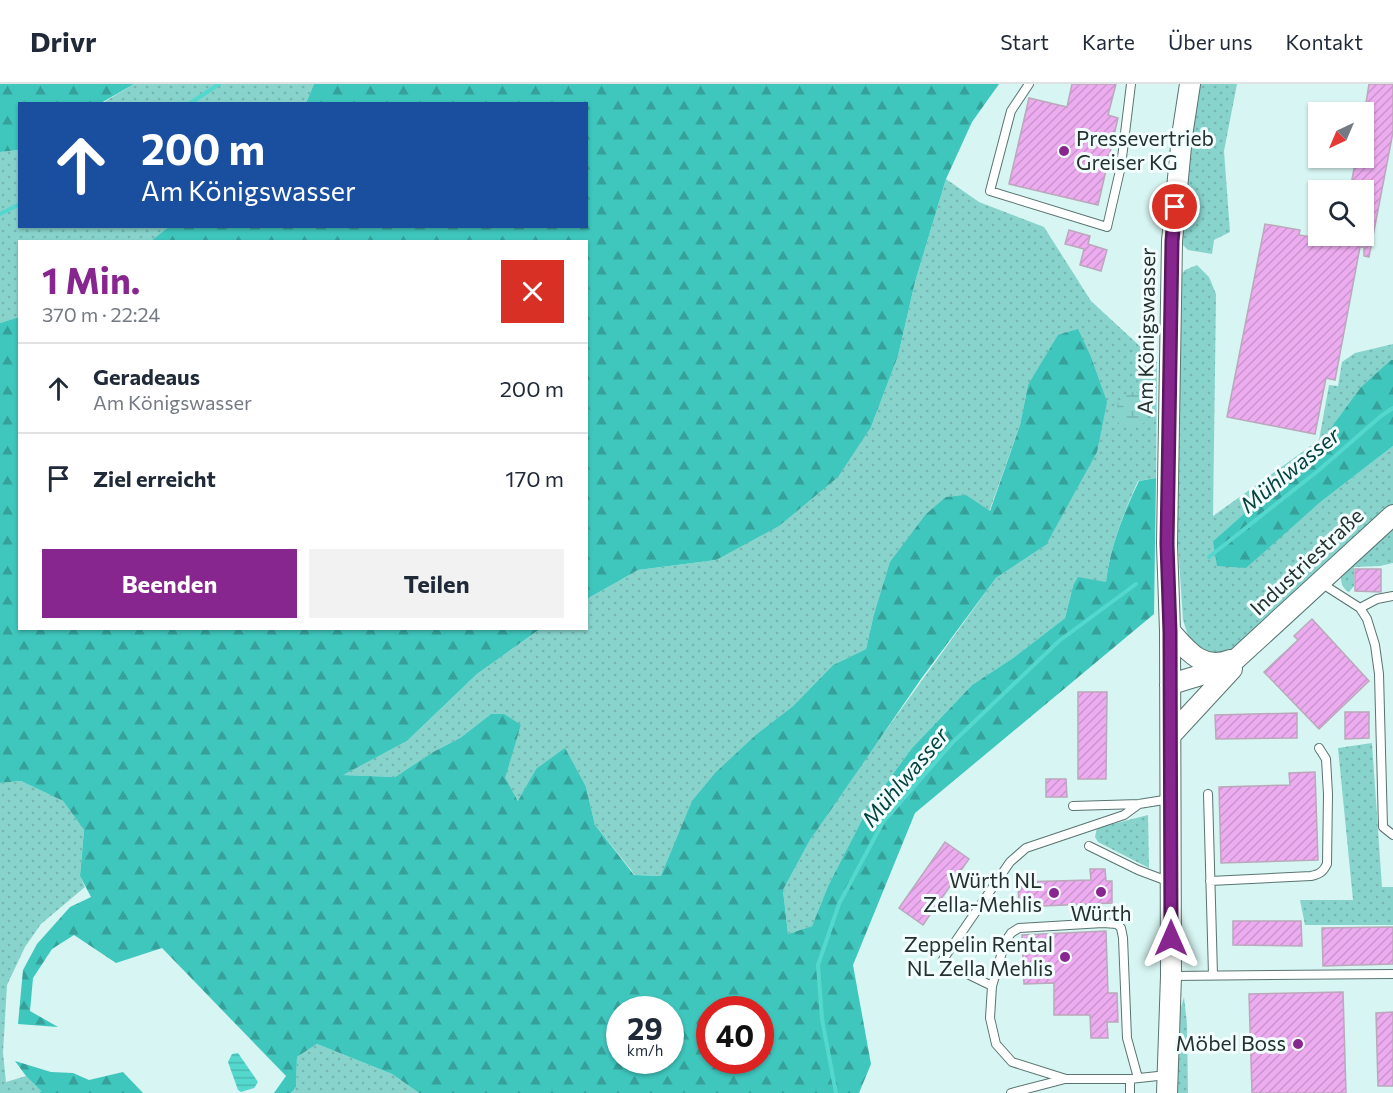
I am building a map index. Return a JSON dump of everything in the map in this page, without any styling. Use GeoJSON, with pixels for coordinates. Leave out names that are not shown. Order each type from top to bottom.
{"type":"FeatureCollection","features":[{"type":"Feature","properties":{"kind":"street","name":"Am Königswasser"},"geometry":{"type":"LineString","coordinates":[[1170,632],[1167,544],[1172,241],[1182,136],[1190,84]]}},
{"type":"Feature","properties":{"kind":"street","name":"Industriestraße"},"geometry":{"type":"LineString","coordinates":[[1170,685],[1220,670],[1234,661],[1393,515]]}},
{"type":"Feature","properties":{"kind":"street","name":"Industriestraße"},"geometry":{"type":"LineString","coordinates":[[1170,632],[1194,656],[1212,664],[1220,664],[1232,659],[1254,645]]}},
{"type":"Feature","properties":{"kind":"street"},"geometry":{"type":"LineString","coordinates":[[1167,1084],[1171,976],[1170,632]]}},
{"type":"Feature","properties":{"kind":"street","name":"Industriestraße"},"geometry":{"type":"LineString","coordinates":[[1171,735],[1254,645]]}},
{"type":"Feature","properties":{"kind":"street"},"geometry":{"type":"LineString","coordinates":[[1170,685],[1195,696],[1213,689]]}},
{"type":"Feature","properties":{"kind":"lane"},"geometry":{"type":"LineString","coordinates":[[1029,84],[1011,111],[990,191],[1107,227],[1121,165],[1131,84]]}},
{"type":"Feature","properties":{"kind":"lane"},"geometry":{"type":"LineString","coordinates":[[1321,583],[1360,608],[1367,619],[1375,645],[1379,674],[1383,827],[1393,835]]}},
{"type":"Feature","properties":{"kind":"lane"},"geometry":{"type":"LineString","coordinates":[[1360,608],[1377,599],[1393,596]]}},
{"type":"Feature","properties":{"kind":"lane"},"geometry":{"type":"LineString","coordinates":[[1210,881],[1311,876],[1324,870],[1327,864],[1328,794],[1326,759],[1319,748]]}},
{"type":"Feature","properties":{"kind":"lane"},"geometry":{"type":"LineString","coordinates":[[1208,794],[1213,975]]}},
{"type":"Feature","properties":{"kind":"lane"},"geometry":{"type":"LineString","coordinates":[[1073,806],[1139,804],[1170,799]]}},
{"type":"Feature","properties":{"kind":"lane"},"geometry":{"type":"LineString","coordinates":[[942,961],[1010,862],[1026,848],[1124,815],[1139,804]]}},
{"type":"Feature","properties":{"kind":"lane"},"geometry":{"type":"LineString","coordinates":[[1089,846],[1138,870],[1171,882]]}},
{"type":"Feature","properties":{"kind":"lane"},"geometry":{"type":"LineString","coordinates":[[1066,1079],[1012,1062],[996,1044],[990,1018],[992,986],[1005,942],[1011,933],[1019,928],[1117,924],[1122,931],[1128,1047],[1134,1078],[1130,1093]]}},
{"type":"Feature","properties":{"kind":"lane"},"geometry":{"type":"LineString","coordinates":[[955,968],[992,986]]}},
{"type":"Feature","properties":{"kind":"lane"},"geometry":{"type":"LineString","coordinates":[[1171,976],[1393,974]]}},
{"type":"Feature","properties":{"kind":"lane"},"geometry":{"type":"LineString","coordinates":[[1011,1093],[1066,1079],[1134,1078],[1167,1084]]}},
{"type":"Feature","properties":{"kind":"green space"},"geometry":{"type":"Polygon","coordinates":[[[0,84],[134,84],[103,102],[18,102],[18,150],[0,152],[0,84]]]}},
{"type":"Feature","properties":{"kind":"green space"},"geometry":{"type":"Polygon","coordinates":[[[134,84],[314,84],[306,102],[104,102],[134,84]]]}},
{"type":"Feature","properties":{"kind":"green space"},"geometry":{"type":"Polygon","coordinates":[[[314,84],[999,84],[972,122],[946,179],[915,282],[898,356],[871,427],[838,477],[779,526],[716,560],[638,570],[588,598],[588,240],[152,240],[167,228],[588,228],[588,102],[306,102],[314,84]]]}},
{"type":"Feature","properties":{"kind":"green space"},"geometry":{"type":"Polygon","coordinates":[[[1199,84],[1237,84],[1224,151],[1230,232],[1214,240],[1212,254],[1188,250],[1181,243],[1187,145],[1199,84]]]}},
{"type":"Feature","properties":{"kind":"green space"},"geometry":{"type":"Polygon","coordinates":[[[18,150],[18,228],[169,228],[152,240],[18,240],[18,317],[0,323],[0,152],[18,150]]]}},
{"type":"Feature","properties":{"kind":"green space"},"geometry":{"type":"Polygon","coordinates":[[[946,179],[979,202],[1044,227],[1091,301],[1157,362],[1156,478],[1138,481],[1118,530],[1106,582],[1073,586],[1065,618],[1013,658],[972,685],[912,748],[868,808],[828,886],[812,926],[788,934],[783,890],[810,840],[834,802],[996,578],[1046,545],[1028,385],[1020,425],[989,512],[873,618],[866,649],[833,665],[793,706],[758,733],[662,876],[635,875],[595,825],[586,787],[536,769],[519,802],[504,778],[521,725],[491,714],[460,738],[433,752],[395,777],[342,775],[407,741],[477,674],[539,630],[588,630],[588,598],[638,570],[716,560],[871,427],[898,356],[915,282],[946,179]],[[1118,402],[1120,425],[1150,405],[1118,402]]]}},
{"type":"Feature","properties":{"kind":"green space"},"geometry":{"type":"Polygon","coordinates":[[[1197,265],[1209,277],[1216,294],[1213,516],[1319,440],[1329,385],[1338,386],[1342,362],[1355,353],[1393,344],[1393,360],[1361,387],[1310,456],[1213,541],[1318,504],[1393,446],[1393,505],[1248,638],[1227,654],[1212,657],[1189,639],[1183,620],[1175,499],[1178,278],[1185,270],[1197,265]]]}},
{"type":"Feature","properties":{"kind":"green space"},"geometry":{"type":"Polygon","coordinates":[[[18,317],[18,630],[539,630],[477,674],[407,741],[343,775],[395,777],[433,752],[460,738],[491,714],[504,714],[521,725],[505,778],[518,801],[536,769],[565,748],[586,787],[595,825],[634,875],[661,876],[692,801],[716,772],[758,733],[793,706],[833,665],[866,649],[890,562],[926,514],[946,497],[966,495],[990,511],[1020,425],[1028,385],[1058,335],[1078,329],[1107,402],[1097,452],[1046,545],[996,578],[921,679],[810,840],[783,890],[788,934],[812,926],[828,886],[868,808],[912,748],[972,685],[1013,658],[1065,618],[1073,586],[1078,577],[1106,582],[1118,530],[1139,481],[1156,478],[1154,614],[915,813],[853,965],[871,1064],[859,1093],[419,1093],[392,1074],[317,1044],[297,1057],[296,1087],[291,1093],[274,1093],[286,1076],[162,948],[116,963],[74,935],[52,949],[33,978],[30,1011],[58,1027],[18,1024],[23,970],[37,944],[70,907],[91,897],[80,876],[84,830],[63,801],[21,781],[0,783],[0,323],[18,317]]]}},
{"type":"Feature","properties":{"kind":"green space"},"geometry":{"type":"Polygon","coordinates":[[[1393,360],[1393,446],[1318,504],[1246,568],[1217,566],[1213,541],[1310,456],[1361,387],[1393,360]]]}},
{"type":"Feature","properties":{"kind":"green space"},"geometry":{"type":"Polygon","coordinates":[[[1130,392],[1144,393],[1150,405],[1144,423],[1128,429],[1120,425],[1115,417],[1118,402],[1130,392]]]}},
{"type":"Feature","properties":{"kind":"green space"},"geometry":{"type":"Polygon","coordinates":[[[1393,527],[1393,563],[1354,567],[1354,586],[1349,592],[1342,585],[1341,576],[1393,527]]]}},
{"type":"Feature","properties":{"kind":"green space"},"geometry":{"type":"Polygon","coordinates":[[[1372,743],[1382,887],[1393,887],[1393,925],[1305,925],[1300,900],[1353,900],[1338,748],[1372,743]]]}},
{"type":"Feature","properties":{"kind":"green space"},"geometry":{"type":"Polygon","coordinates":[[[21,781],[63,801],[84,830],[80,876],[85,887],[41,924],[25,947],[7,985],[3,1053],[6,1082],[26,1076],[41,1091],[39,1093],[0,1093],[0,783],[21,781]]]}},
{"type":"Feature","properties":{"kind":"green space"},"geometry":{"type":"Polygon","coordinates":[[[1148,815],[1149,868],[1098,842],[1095,837],[1097,828],[1148,815]]]}},
{"type":"Feature","properties":{"kind":"green space"},"geometry":{"type":"Polygon","coordinates":[[[1184,997],[1187,1024],[1188,1093],[1175,1093],[1179,1014],[1184,997]]]}},
{"type":"Feature","properties":{"kind":"green space"},"geometry":{"type":"Polygon","coordinates":[[[317,1044],[392,1074],[419,1093],[291,1093],[296,1087],[297,1057],[317,1044]]]}},
{"type":"Feature","properties":{"kind":"green space"},"geometry":{"type":"Polygon","coordinates":[[[15,1061],[51,1072],[73,1073],[89,1080],[123,1072],[143,1093],[39,1093],[41,1091],[15,1061]]]}},
{"type":"Feature","properties":{"kind":"shaded area"},"geometry":{"type":"Polygon","coordinates":[[[238,1053],[258,1082],[254,1088],[241,1092],[238,1090],[228,1062],[232,1054],[238,1053]]]}},
{"type":"Feature","properties":{"kind":"building","name":"Pressevertrieb Greiser KG"},"geometry":{"type":"Polygon","coordinates":[[[1072,84],[1116,84],[1108,115],[1118,118],[1098,205],[1009,184],[1029,98],[1067,107],[1072,84]]]}},
{"type":"Feature","properties":{"kind":"building"},"geometry":{"type":"Polygon","coordinates":[[[1369,84],[1393,84],[1393,132],[1374,231],[1374,180],[1352,180],[1354,168],[1374,168],[1374,102],[1366,102],[1369,84]]]}},
{"type":"Feature","properties":{"kind":"building"},"geometry":{"type":"Polygon","coordinates":[[[1265,224],[1300,230],[1299,235],[1308,237],[1308,246],[1371,246],[1369,257],[1364,256],[1364,247],[1360,247],[1335,380],[1326,378],[1315,434],[1227,417],[1265,224]]]}},
{"type":"Feature","properties":{"kind":"building"},"geometry":{"type":"Polygon","coordinates":[[[1069,230],[1090,236],[1088,244],[1107,250],[1101,271],[1080,265],[1084,249],[1065,244],[1069,230]]]}},
{"type":"Feature","properties":{"kind":"building"},"geometry":{"type":"Polygon","coordinates":[[[1355,569],[1381,569],[1381,592],[1355,591],[1355,569]]]}},
{"type":"Feature","properties":{"kind":"building"},"geometry":{"type":"Polygon","coordinates":[[[1312,619],[1369,681],[1319,729],[1264,672],[1298,640],[1294,636],[1312,619]]]}},
{"type":"Feature","properties":{"kind":"building"},"geometry":{"type":"Polygon","coordinates":[[[1078,692],[1107,692],[1106,779],[1078,779],[1078,692]]]}},
{"type":"Feature","properties":{"kind":"building"},"geometry":{"type":"Polygon","coordinates":[[[1345,712],[1369,712],[1369,738],[1345,739],[1345,712]]]}},
{"type":"Feature","properties":{"kind":"building"},"geometry":{"type":"Polygon","coordinates":[[[1297,713],[1297,738],[1216,739],[1215,715],[1297,713]]]}},
{"type":"Feature","properties":{"kind":"building"},"geometry":{"type":"Polygon","coordinates":[[[1315,772],[1318,860],[1221,863],[1219,787],[1290,785],[1289,773],[1315,772]]]}},
{"type":"Feature","properties":{"kind":"building"},"geometry":{"type":"Polygon","coordinates":[[[1046,779],[1066,779],[1067,797],[1046,797],[1046,779]]]}},
{"type":"Feature","properties":{"kind":"building"},"geometry":{"type":"Polygon","coordinates":[[[945,842],[969,859],[923,925],[899,908],[945,842]]]}},
{"type":"Feature","properties":{"kind":"building","name":"Würth NL Zella-Mehlis"},"geometry":{"type":"Polygon","coordinates":[[[1090,869],[1105,869],[1106,881],[1112,881],[1112,903],[1019,907],[1018,882],[1091,880],[1090,869]]]}},
{"type":"Feature","properties":{"kind":"building"},"geometry":{"type":"Polygon","coordinates":[[[1233,921],[1301,921],[1302,946],[1233,945],[1233,921]]]}},
{"type":"Feature","properties":{"kind":"building"},"geometry":{"type":"Polygon","coordinates":[[[1393,927],[1393,964],[1323,966],[1322,928],[1393,927]]]}},
{"type":"Feature","properties":{"kind":"building","name":"Zeppelin Rental NL Zella Mehlis"},"geometry":{"type":"Polygon","coordinates":[[[1106,931],[1108,993],[1117,993],[1118,1022],[1107,1022],[1108,1038],[1091,1038],[1090,1015],[1054,1015],[1054,983],[1024,984],[1022,935],[1106,931]]]}},
{"type":"Feature","properties":{"kind":"building","name":"Möbel Boss"},"geometry":{"type":"Polygon","coordinates":[[[1343,992],[1346,1093],[1252,1093],[1249,994],[1343,992]]]}},
{"type":"Feature","properties":{"kind":"building"},"geometry":{"type":"Polygon","coordinates":[[[1393,1012],[1393,1086],[1378,1086],[1376,1013],[1393,1012]]]}},
{"type":"Feature","properties":{"kind":"waterway"},"geometry":{"type":"LineString","coordinates":[[192,102],[219,84]]}},
{"type":"Feature","properties":{"kind":"waterway"},"geometry":{"type":"LineString","coordinates":[[0,214],[18,205]]}},
{"type":"Feature","properties":{"kind":"waterway","name":"Mühlwasser"},"geometry":{"type":"LineString","coordinates":[[1209,557],[1393,408]]}},
{"type":"Feature","properties":{"kind":"waterway","name":"Mühlwasser"},"geometry":{"type":"LineString","coordinates":[[836,1093],[822,1019],[818,965],[839,904],[883,822],[953,742],[1059,641],[1136,584]]}},
{"type":"Feature","properties":{"kind":"place","name":"Pressevertrieb Greiser KG"},"geometry":{"type":"Point","coordinates":[1064,151]}},
{"type":"Feature","properties":{"kind":"place","name":"Würth"},"geometry":{"type":"Point","coordinates":[1101,892]}},
{"type":"Feature","properties":{"kind":"place","name":"Würth NL Zella-Mehlis"},"geometry":{"type":"Point","coordinates":[1054,893]}},
{"type":"Feature","properties":{"kind":"place","name":"Zeppelin Rental NL Zella Mehlis"},"geometry":{"type":"Point","coordinates":[1065,957]}},
{"type":"Feature","properties":{"kind":"place","name":"Möbel Boss"},"geometry":{"type":"Point","coordinates":[1298,1044]}},
{"type":"Feature","properties":{"kind":"route"},"geometry":{"type":"LineString","coordinates":[[1171,938],[1170,632],[1167,544],[1172,241],[1175,207]]}}]}
